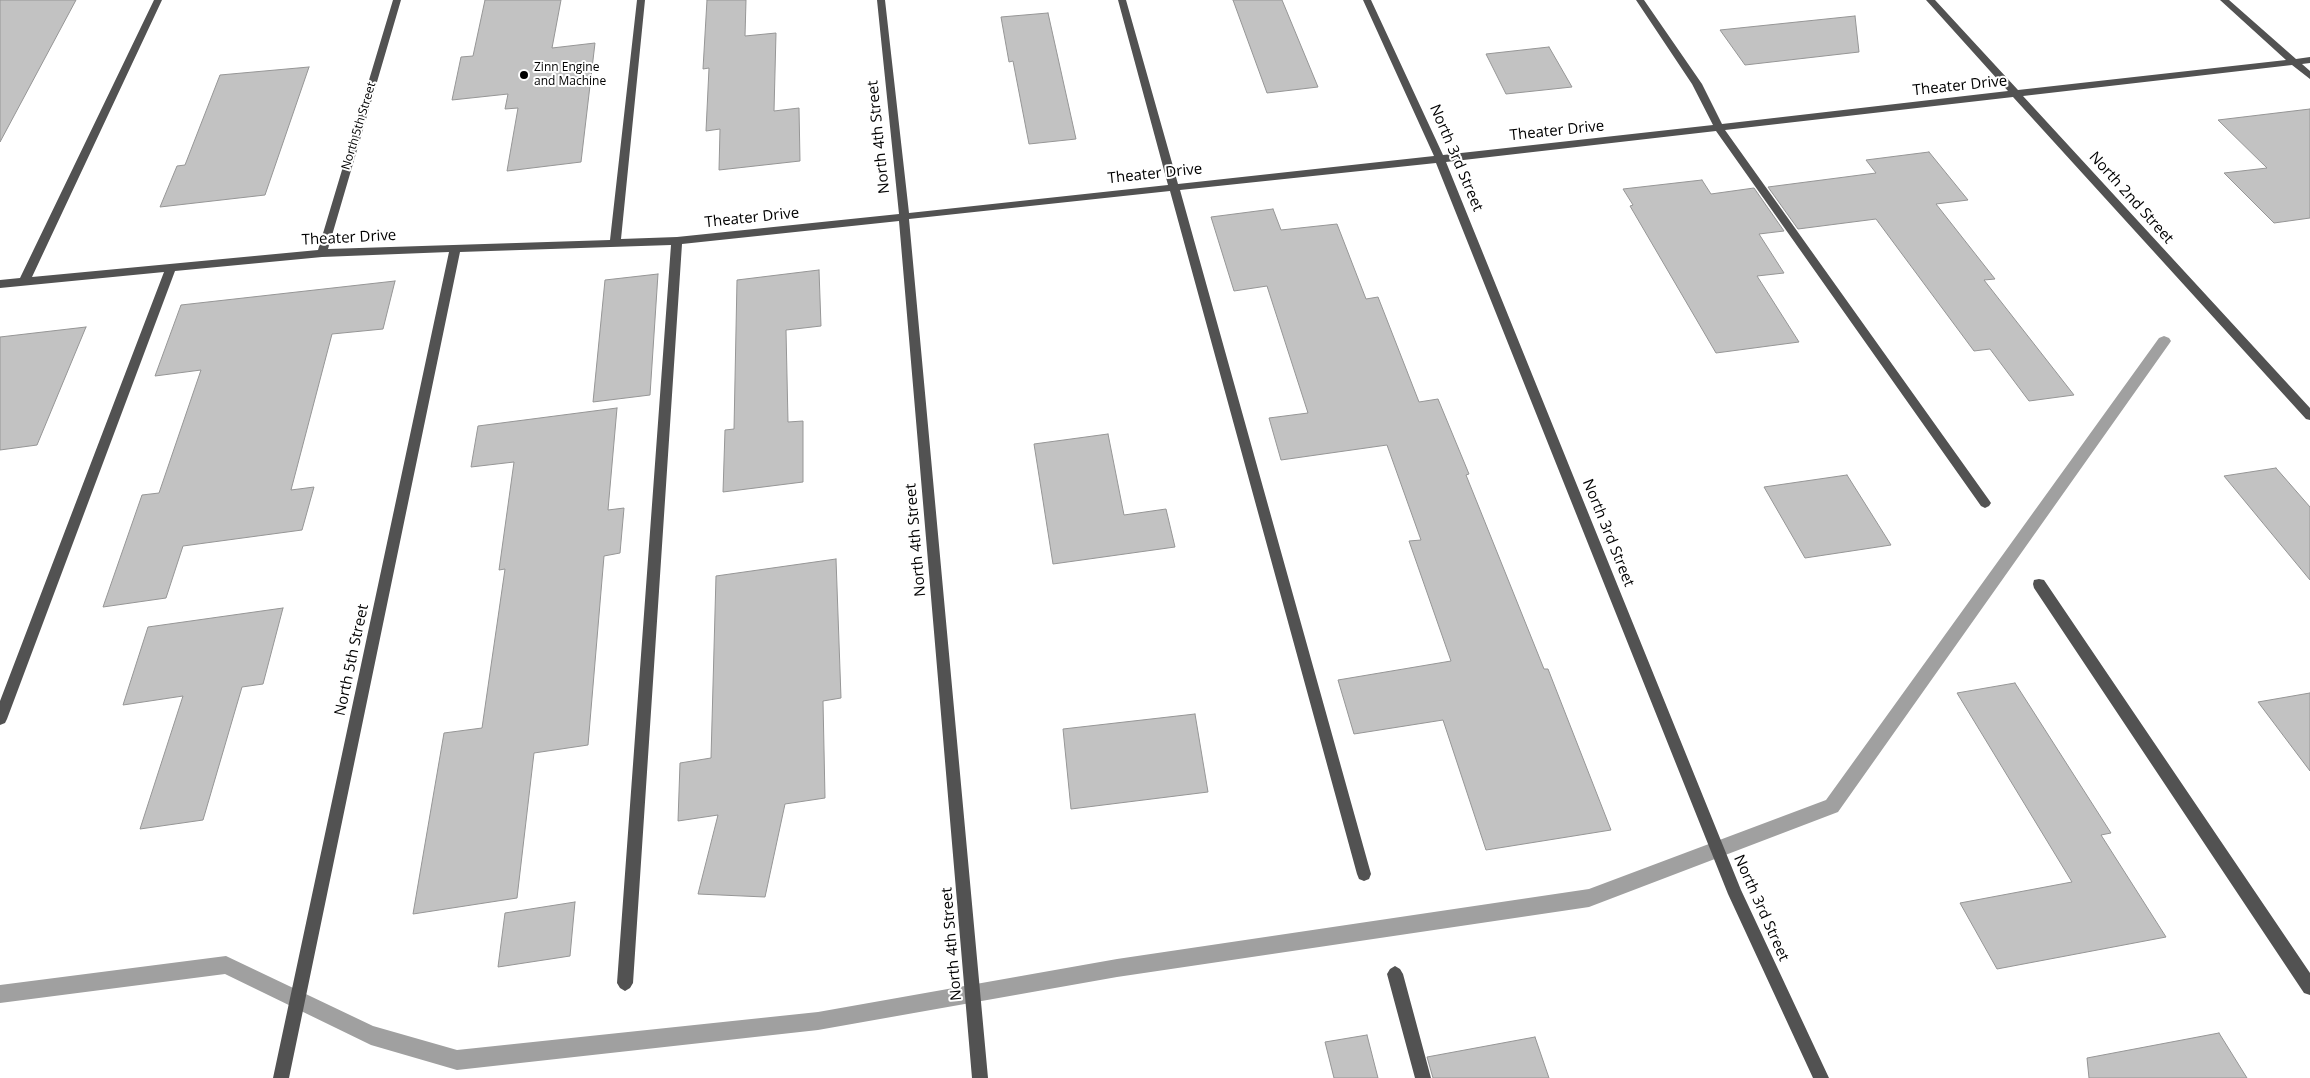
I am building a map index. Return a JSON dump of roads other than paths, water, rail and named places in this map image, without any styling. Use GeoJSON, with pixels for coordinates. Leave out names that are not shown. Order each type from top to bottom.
{"type":"FeatureCollection","features":[{"type":"Feature","properties":{"kind":"street"},"geometry":{"type":"LineString","coordinates":[[24,282],[158,0]]}},
{"type":"Feature","properties":{"kind":"street","name":"North 5th Street"},"geometry":{"type":"LineString","coordinates":[[322,253],[397,0]]}},
{"type":"Feature","properties":{"kind":"street"},"geometry":{"type":"LineString","coordinates":[[615,243],[641,0]]}},
{"type":"Feature","properties":{"kind":"street","name":"North 4th Street"},"geometry":{"type":"LineString","coordinates":[[881,0],[904,216],[980,1078]]}},
{"type":"Feature","properties":{"kind":"street"},"geometry":{"type":"LineString","coordinates":[[1122,0],[1172,187],[1364,874]]}},
{"type":"Feature","properties":{"kind":"street","name":"North 3rd Street"},"geometry":{"type":"LineString","coordinates":[[1367,0],[1440,159],[1735,894],[1821,1078]]}},
{"type":"Feature","properties":{"kind":"street"},"geometry":{"type":"LineString","coordinates":[[1640,0],[1697,84],[1719,128],[1984,503]]}},
{"type":"Feature","properties":{"kind":"street","name":"North 2nd Street"},"geometry":{"type":"LineString","coordinates":[[1930,0],[2310,416]]}},
{"type":"Feature","properties":{"kind":"street"},"geometry":{"type":"LineString","coordinates":[[2224,0],[2310,76]]}},
{"type":"Feature","properties":{"kind":"street","name":"Theater Drive"},"geometry":{"type":"LineString","coordinates":[[0,284],[322,253],[677,241],[1440,159],[2016,95],[2310,60]]}},
{"type":"Feature","properties":{"kind":"street"},"geometry":{"type":"LineString","coordinates":[[625,983],[677,241]]}},
{"type":"Feature","properties":{"kind":"street","name":"North 5th Street"},"geometry":{"type":"LineString","coordinates":[[281,1078],[456,249]]}},
{"type":"Feature","properties":{"kind":"street"},"geometry":{"type":"LineString","coordinates":[[0,719],[171,268]]}},
{"type":"Feature","properties":{"kind":"street"},"geometry":{"type":"LineString","coordinates":[[2039,584],[2310,986]]}},
{"type":"Feature","properties":{"kind":"street"},"geometry":{"type":"LineString","coordinates":[[1395,974],[1423,1078]]}},
{"type":"Feature","properties":{"kind":"waterway"},"geometry":{"type":"LineString","coordinates":[[0,994],[226,965],[371,1035],[457,1060],[818,1021],[1117,968],[1589,898],[1832,806],[2164,341]]}},
{"type":"Feature","properties":{"kind":"place","name":"Zinn Engine and Machine"},"geometry":{"type":"Point","coordinates":[524,75]}}]}
